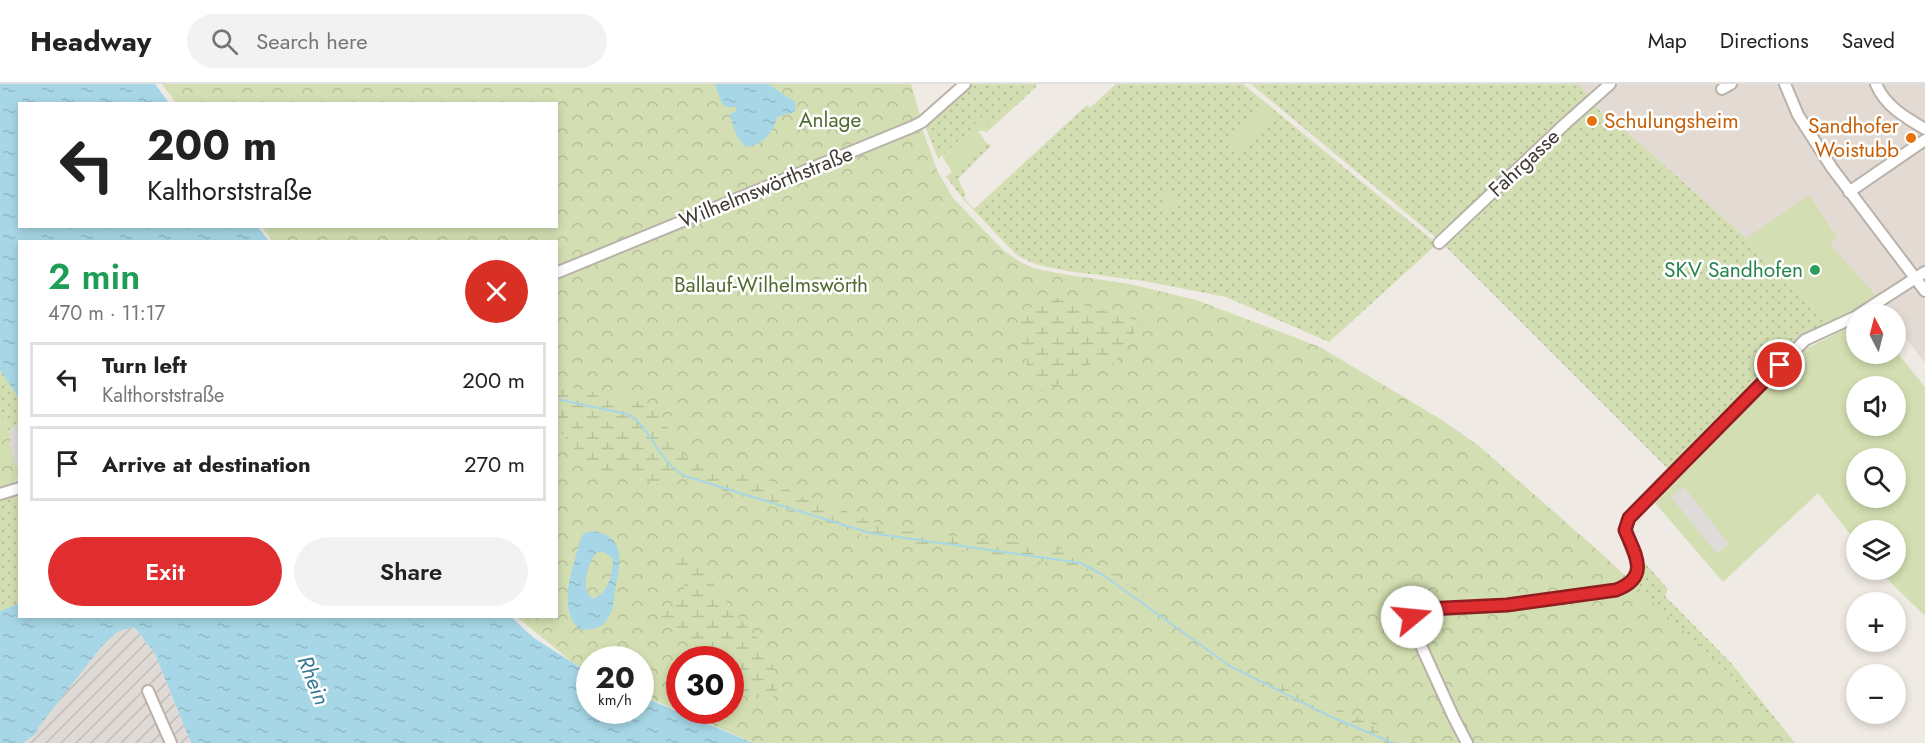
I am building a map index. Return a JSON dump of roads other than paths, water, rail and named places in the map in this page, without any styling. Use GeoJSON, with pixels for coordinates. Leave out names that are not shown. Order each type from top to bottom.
{"type":"FeatureCollection","features":[{"type":"Feature","properties":{"kind":"street","name":"Wilhelmswörthstraße"},"geometry":{"type":"LineString","coordinates":[[558,272],[912,127],[922,122],[965,84]]}},
{"type":"Feature","properties":{"kind":"street","name":"Fahrgasse"},"geometry":{"type":"LineString","coordinates":[[1439,243],[1610,84]]}},
{"type":"Feature","properties":{"kind":"street"},"geometry":{"type":"LineString","coordinates":[[1785,84],[1798,115],[1849,192],[1920,276],[1925,291]]}},
{"type":"Feature","properties":{"kind":"street"},"geometry":{"type":"LineString","coordinates":[[1876,84],[1888,103],[1905,118],[1925,129]]}},
{"type":"Feature","properties":{"kind":"street"},"geometry":{"type":"LineString","coordinates":[[1849,192],[1925,140]]}},
{"type":"Feature","properties":{"kind":"street"},"geometry":{"type":"LineString","coordinates":[[1875,304],[1920,276]]}},
{"type":"Feature","properties":{"kind":"street"},"geometry":{"type":"LineString","coordinates":[[1467,743],[1412,626],[1412,617],[1417,611],[1507,605],[1616,590],[1626,585],[1634,579],[1638,568],[1625,530],[1629,518],[1805,340],[1846,320]]}},
{"type":"Feature","properties":{"kind":"street"},"geometry":{"type":"LineString","coordinates":[[0,494],[18,489]]}},
{"type":"Feature","properties":{"kind":"street"},"geometry":{"type":"LineString","coordinates":[[148,691],[171,743]]}},
{"type":"Feature","properties":{"kind":"water"},"geometry":{"type":"Polygon","coordinates":[[[0,84],[155,84],[168,102],[18,102],[18,228],[259,228],[268,240],[18,240],[18,397],[0,370],[0,84]]]}},
{"type":"Feature","properties":{"kind":"water"},"geometry":{"type":"Polygon","coordinates":[[[715,84],[768,84],[795,102],[796,109],[794,112],[777,117],[767,137],[747,147],[738,137],[731,118],[730,114],[736,111],[736,107],[725,107],[715,84]]]}},
{"type":"Feature","properties":{"kind":"water"},"geometry":{"type":"Polygon","coordinates":[[[592,531],[604,534],[611,539],[619,552],[619,570],[613,606],[608,618],[598,628],[580,630],[569,610],[568,587],[583,534],[592,531]],[[597,552],[588,570],[586,587],[593,599],[603,592],[610,577],[613,559],[604,552],[597,552]]]}},
{"type":"Feature","properties":{"kind":"water","name":"Rhein"},"geometry":{"type":"Polygon","coordinates":[[[18,603],[18,618],[512,618],[534,638],[576,665],[576,724],[654,724],[654,701],[666,706],[666,724],[708,724],[753,743],[191,743],[155,654],[135,628],[129,628],[117,632],[101,647],[38,728],[38,732],[23,743],[0,743],[0,611],[18,603]]]}},
{"type":"Feature","properties":{"kind":"waterway"},"geometry":{"type":"LineString","coordinates":[[558,399],[627,414],[642,426],[667,462],[685,476],[870,533],[1081,563],[1103,575],[1230,666],[1327,715],[1393,743]]}},
{"type":"Feature","properties":{"kind":"place","name":"Schulungsheim"},"geometry":{"type":"Point","coordinates":[1592,121]}},
{"type":"Feature","properties":{"kind":"place","name":"Sandhofer Woistubb"},"geometry":{"type":"Point","coordinates":[1911,138]}},
{"type":"Feature","properties":{"kind":"place","name":"SKV Sandhofen"},"geometry":{"type":"Point","coordinates":[1815,270]}},
{"type":"Feature","properties":{"kind":"park label","name":"Anlage"},"geometry":{"type":"Point","coordinates":[830,120]}},
{"type":"Feature","properties":{"kind":"park label","name":"Ballauf-Wilhelmswörth"},"geometry":{"type":"Point","coordinates":[771,285]}}]}
